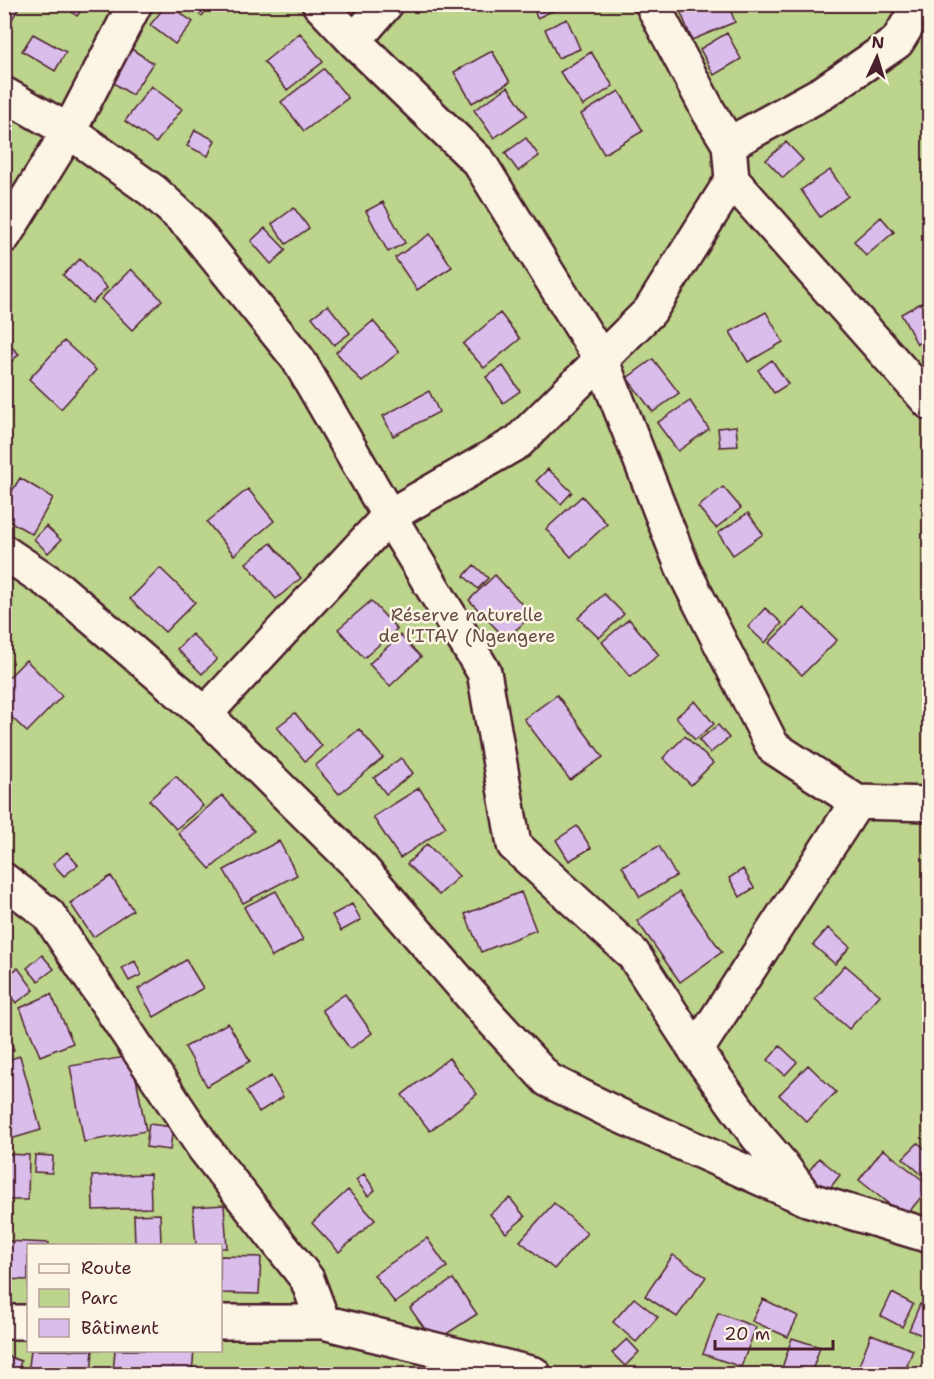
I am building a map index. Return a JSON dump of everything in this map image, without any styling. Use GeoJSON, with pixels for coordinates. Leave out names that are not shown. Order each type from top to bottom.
{"type":"FeatureCollection","features":[{"type":"Feature","properties":{"kind":"street"},"geometry":{"type":"LineString","coordinates":[[4,236],[69,131],[135,4]]}},
{"type":"Feature","properties":{"kind":"street"},"geometry":{"type":"LineString","coordinates":[[319,4],[354,42],[479,162],[601,359],[684,572],[772,747],[857,802],[930,804]]}},
{"type":"Feature","properties":{"kind":"street"},"geometry":{"type":"LineString","coordinates":[[354,42],[386,4]]}},
{"type":"Feature","properties":{"kind":"street"},"geometry":{"type":"LineString","coordinates":[[205,714],[390,516],[518,442],[650,311],[732,180],[729,144],[708,112],[651,4]]}},
{"type":"Feature","properties":{"kind":"street"},"geometry":{"type":"LineString","coordinates":[[729,144],[824,92],[897,42],[920,4]]}},
{"type":"Feature","properties":{"kind":"street"},"geometry":{"type":"LineString","coordinates":[[4,94],[69,131],[153,191],[190,225],[298,359],[484,672],[514,845],[633,954],[696,1051],[757,1136],[807,1199]]}},
{"type":"Feature","properties":{"kind":"street"},"geometry":{"type":"LineString","coordinates":[[732,180],[930,403]]}},
{"type":"Feature","properties":{"kind":"street"},"geometry":{"type":"LineString","coordinates":[[4,552],[59,589],[205,714],[362,869],[488,1015],[548,1080],[616,1114],[807,1199],[930,1236]]}},
{"type":"Feature","properties":{"kind":"street"},"geometry":{"type":"LineString","coordinates":[[696,1051],[857,802]]}},
{"type":"Feature","properties":{"kind":"street"},"geometry":{"type":"LineString","coordinates":[[4,880],[48,914],[204,1148],[307,1279],[322,1322]]}},
{"type":"Feature","properties":{"kind":"street"},"geometry":{"type":"LineString","coordinates":[[4,1322],[27,1322]]}},
{"type":"Feature","properties":{"kind":"street"},"geometry":{"type":"LineString","coordinates":[[222,1322],[322,1322],[534,1374]]}},
{"type":"Feature","properties":{"kind":"green space","name":"Réserve naturelle de l'ITAV (Ngengere"},"geometry":{"type":"Polygon","coordinates":[[[5,5],[929,5],[929,1374],[5,1374],[5,5]]]}},
{"type":"Feature","properties":{"kind":"building"},"geometry":{"type":"Polygon","coordinates":[[[4,4],[21,4],[4,33],[4,4]]]}},
{"type":"Feature","properties":{"kind":"building"},"geometry":{"type":"Polygon","coordinates":[[[61,4],[86,4],[77,16],[61,4]]]}},
{"type":"Feature","properties":{"kind":"building"},"geometry":{"type":"Polygon","coordinates":[[[167,4],[193,22],[175,44],[150,25],[167,4]]]}},
{"type":"Feature","properties":{"kind":"building"},"geometry":{"type":"Polygon","coordinates":[[[189,4],[211,4],[202,16],[189,4]]]}},
{"type":"Feature","properties":{"kind":"building"},"geometry":{"type":"Polygon","coordinates":[[[532,4],[568,4],[537,18],[532,4]]]}},
{"type":"Feature","properties":{"kind":"building"},"geometry":{"type":"Polygon","coordinates":[[[687,4],[728,4],[735,22],[692,40],[679,8],[687,4]]]}},
{"type":"Feature","properties":{"kind":"building"},"geometry":{"type":"Polygon","coordinates":[[[567,19],[580,49],[558,58],[545,29],[567,19]]]}},
{"type":"Feature","properties":{"kind":"building"},"geometry":{"type":"Polygon","coordinates":[[[300,33],[323,62],[287,90],[264,62],[300,33]]]}},
{"type":"Feature","properties":{"kind":"building"},"geometry":{"type":"Polygon","coordinates":[[[727,33],[741,59],[714,75],[700,49],[727,33]]]}},
{"type":"Feature","properties":{"kind":"building"},"geometry":{"type":"Polygon","coordinates":[[[33,34],[66,52],[55,71],[22,51],[33,34]]]}},
{"type":"Feature","properties":{"kind":"building"},"geometry":{"type":"Polygon","coordinates":[[[127,46],[153,63],[132,95],[106,78],[127,46]]]}},
{"type":"Feature","properties":{"kind":"building"},"geometry":{"type":"Polygon","coordinates":[[[492,51],[510,82],[472,103],[454,72],[492,51]]]}},
{"type":"Feature","properties":{"kind":"building"},"geometry":{"type":"Polygon","coordinates":[[[591,52],[613,86],[583,106],[560,72],[591,52]]]}},
{"type":"Feature","properties":{"kind":"building"},"geometry":{"type":"Polygon","coordinates":[[[324,69],[348,98],[304,131],[281,102],[324,69]]]}},
{"type":"Feature","properties":{"kind":"building"},"geometry":{"type":"Polygon","coordinates":[[[151,86],[182,109],[156,143],[125,121],[151,86]]]}},
{"type":"Feature","properties":{"kind":"building"},"geometry":{"type":"Polygon","coordinates":[[[508,87],[527,115],[494,138],[474,110],[508,87]]]}},
{"type":"Feature","properties":{"kind":"building"},"geometry":{"type":"Polygon","coordinates":[[[619,91],[643,131],[604,154],[581,114],[619,91]]]}},
{"type":"Feature","properties":{"kind":"building"},"geometry":{"type":"Polygon","coordinates":[[[195,130],[215,140],[208,156],[187,146],[195,130]]]}},
{"type":"Feature","properties":{"kind":"building"},"geometry":{"type":"Polygon","coordinates":[[[526,138],[539,156],[518,171],[505,153],[526,138]]]}},
{"type":"Feature","properties":{"kind":"building"},"geometry":{"type":"Polygon","coordinates":[[[786,142],[803,160],[783,178],[766,160],[786,142]]]}},
{"type":"Feature","properties":{"kind":"building"},"geometry":{"type":"Polygon","coordinates":[[[830,170],[848,196],[820,217],[801,190],[830,170]]]}},
{"type":"Feature","properties":{"kind":"building"},"geometry":{"type":"Polygon","coordinates":[[[383,202],[405,243],[388,252],[366,211],[383,202]]]}},
{"type":"Feature","properties":{"kind":"building"},"geometry":{"type":"Polygon","coordinates":[[[294,208],[309,228],[286,244],[272,224],[294,208]]]}},
{"type":"Feature","properties":{"kind":"building"},"geometry":{"type":"Polygon","coordinates":[[[881,217],[894,232],[866,256],[854,241],[881,217]]]}},
{"type":"Feature","properties":{"kind":"building"},"geometry":{"type":"Polygon","coordinates":[[[265,228],[286,250],[271,264],[251,241],[265,228]]]}},
{"type":"Feature","properties":{"kind":"building"},"geometry":{"type":"Polygon","coordinates":[[[430,234],[452,267],[417,290],[395,258],[430,234]]]}},
{"type":"Feature","properties":{"kind":"building"},"geometry":{"type":"Polygon","coordinates":[[[80,259],[107,288],[92,303],[63,275],[80,259]]]}},
{"type":"Feature","properties":{"kind":"building"},"geometry":{"type":"Polygon","coordinates":[[[131,269],[162,300],[132,330],[101,299],[131,269]]]}},
{"type":"Feature","properties":{"kind":"building"},"geometry":{"type":"Polygon","coordinates":[[[930,298],[930,337],[917,344],[901,314],[930,298]]]}},
{"type":"Feature","properties":{"kind":"building"},"geometry":{"type":"Polygon","coordinates":[[[328,305],[350,333],[334,345],[312,317],[328,305]]]}},
{"type":"Feature","properties":{"kind":"building"},"geometry":{"type":"Polygon","coordinates":[[[766,312],[783,342],[748,362],[730,332],[766,312]]]}},
{"type":"Feature","properties":{"kind":"building"},"geometry":{"type":"Polygon","coordinates":[[[500,313],[520,339],[484,368],[463,344],[500,313]]]}},
{"type":"Feature","properties":{"kind":"building"},"geometry":{"type":"Polygon","coordinates":[[[373,321],[399,352],[362,382],[336,352],[373,321]]]}},
{"type":"Feature","properties":{"kind":"building"},"geometry":{"type":"Polygon","coordinates":[[[4,340],[19,354],[4,369],[4,340]]]}},
{"type":"Feature","properties":{"kind":"building"},"geometry":{"type":"Polygon","coordinates":[[[64,341],[96,370],[61,409],[29,379],[64,341]]]}},
{"type":"Feature","properties":{"kind":"building"},"geometry":{"type":"Polygon","coordinates":[[[930,346],[930,365],[921,351],[930,346]]]}},
{"type":"Feature","properties":{"kind":"building"},"geometry":{"type":"Polygon","coordinates":[[[653,359],[679,393],[653,412],[627,378],[653,359]]]}},
{"type":"Feature","properties":{"kind":"building"},"geometry":{"type":"Polygon","coordinates":[[[772,360],[788,384],[774,393],[758,370],[772,360]]]}},
{"type":"Feature","properties":{"kind":"building"},"geometry":{"type":"Polygon","coordinates":[[[503,366],[520,391],[503,403],[486,377],[503,366]]]}},
{"type":"Feature","properties":{"kind":"building"},"geometry":{"type":"Polygon","coordinates":[[[429,391],[439,412],[393,436],[383,416],[429,391]]]}},
{"type":"Feature","properties":{"kind":"building"},"geometry":{"type":"Polygon","coordinates":[[[690,401],[709,429],[678,451],[657,423],[690,401]]]}},
{"type":"Feature","properties":{"kind":"building"},"geometry":{"type":"Polygon","coordinates":[[[736,426],[738,446],[720,447],[718,428],[736,426]]]}},
{"type":"Feature","properties":{"kind":"building"},"geometry":{"type":"Polygon","coordinates":[[[548,469],[572,492],[561,504],[536,481],[548,469]]]}},
{"type":"Feature","properties":{"kind":"building"},"geometry":{"type":"Polygon","coordinates":[[[20,478],[53,498],[32,534],[4,518],[4,504],[20,478]]]}},
{"type":"Feature","properties":{"kind":"building"},"geometry":{"type":"Polygon","coordinates":[[[723,487],[741,508],[716,528],[698,507],[723,487]]]}},
{"type":"Feature","properties":{"kind":"building"},"geometry":{"type":"Polygon","coordinates":[[[248,489],[274,521],[234,555],[207,522],[248,489]]]}},
{"type":"Feature","properties":{"kind":"building"},"geometry":{"type":"Polygon","coordinates":[[[582,496],[607,524],[571,557],[546,529],[582,496]]]}},
{"type":"Feature","properties":{"kind":"building"},"geometry":{"type":"Polygon","coordinates":[[[748,513],[763,534],[733,555],[718,533],[748,513]]]}},
{"type":"Feature","properties":{"kind":"building"},"geometry":{"type":"Polygon","coordinates":[[[46,526],[61,540],[48,553],[34,539],[46,526]]]}},
{"type":"Feature","properties":{"kind":"building"},"geometry":{"type":"Polygon","coordinates":[[[271,543],[301,578],[276,599],[246,563],[271,543]]]}},
{"type":"Feature","properties":{"kind":"building"},"geometry":{"type":"Polygon","coordinates":[[[474,565],[488,578],[478,589],[464,576],[474,565]]]}},
{"type":"Feature","properties":{"kind":"building"},"geometry":{"type":"Polygon","coordinates":[[[160,568],[195,602],[165,632],[130,599],[160,568]]]}},
{"type":"Feature","properties":{"kind":"building"},"geometry":{"type":"Polygon","coordinates":[[[495,575],[532,615],[506,639],[469,600],[495,575]]]}},
{"type":"Feature","properties":{"kind":"building"},"geometry":{"type":"Polygon","coordinates":[[[604,594],[624,614],[599,638],[578,618],[604,594]]]}},
{"type":"Feature","properties":{"kind":"building"},"geometry":{"type":"Polygon","coordinates":[[[371,601],[397,629],[364,658],[338,629],[371,601]]]}},
{"type":"Feature","properties":{"kind":"building"},"geometry":{"type":"Polygon","coordinates":[[[765,608],[782,623],[765,643],[748,627],[765,608]]]}},
{"type":"Feature","properties":{"kind":"building"},"geometry":{"type":"Polygon","coordinates":[[[804,608],[837,640],[802,675],[769,643],[804,608]]]}},
{"type":"Feature","properties":{"kind":"building"},"geometry":{"type":"Polygon","coordinates":[[[629,619],[659,655],[630,677],[602,642],[629,619]]]}},
{"type":"Feature","properties":{"kind":"building"},"geometry":{"type":"Polygon","coordinates":[[[192,634],[217,659],[202,674],[177,649],[192,634]]]}},
{"type":"Feature","properties":{"kind":"building"},"geometry":{"type":"Polygon","coordinates":[[[400,635],[421,657],[390,686],[369,664],[400,635]]]}},
{"type":"Feature","properties":{"kind":"building"},"geometry":{"type":"Polygon","coordinates":[[[26,660],[62,696],[27,732],[4,710],[4,682],[26,660]]]}},
{"type":"Feature","properties":{"kind":"building"},"geometry":{"type":"Polygon","coordinates":[[[557,695],[603,757],[570,780],[524,719],[557,695]]]}},
{"type":"Feature","properties":{"kind":"building"},"geometry":{"type":"Polygon","coordinates":[[[695,701],[714,724],[695,740],[676,717],[695,701]]]}},
{"type":"Feature","properties":{"kind":"building"},"geometry":{"type":"Polygon","coordinates":[[[295,713],[322,746],[305,761],[277,727],[295,713]]]}},
{"type":"Feature","properties":{"kind":"building"},"geometry":{"type":"Polygon","coordinates":[[[718,725],[729,738],[710,753],[699,740],[718,725]]]}},
{"type":"Feature","properties":{"kind":"building"},"geometry":{"type":"Polygon","coordinates":[[[359,729],[383,758],[339,794],[315,766],[359,729]]]}},
{"type":"Feature","properties":{"kind":"building"},"geometry":{"type":"Polygon","coordinates":[[[685,736],[713,763],[691,785],[663,758],[685,736]]]}},
{"type":"Feature","properties":{"kind":"building"},"geometry":{"type":"Polygon","coordinates":[[[401,758],[413,773],[386,794],[374,778],[401,758]]]}},
{"type":"Feature","properties":{"kind":"building"},"geometry":{"type":"Polygon","coordinates":[[[176,776],[203,806],[176,829],[149,800],[176,776]]]}},
{"type":"Feature","properties":{"kind":"building"},"geometry":{"type":"Polygon","coordinates":[[[419,788],[446,827],[400,858],[373,817],[419,788]]]}},
{"type":"Feature","properties":{"kind":"building"},"geometry":{"type":"Polygon","coordinates":[[[222,795],[254,831],[210,869],[178,833],[222,795]]]}},
{"type":"Feature","properties":{"kind":"building"},"geometry":{"type":"Polygon","coordinates":[[[577,826],[591,848],[569,861],[556,840],[577,826]]]}},
{"type":"Feature","properties":{"kind":"building"},"geometry":{"type":"Polygon","coordinates":[[[279,841],[297,875],[243,903],[224,870],[279,841]]]}},
{"type":"Feature","properties":{"kind":"building"},"geometry":{"type":"Polygon","coordinates":[[[427,844],[459,876],[439,895],[407,864],[427,844]]]}},
{"type":"Feature","properties":{"kind":"building"},"geometry":{"type":"Polygon","coordinates":[[[659,846],[676,876],[640,897],[622,866],[659,846]]]}},
{"type":"Feature","properties":{"kind":"building"},"geometry":{"type":"Polygon","coordinates":[[[67,852],[78,865],[64,876],[53,864],[67,852]]]}},
{"type":"Feature","properties":{"kind":"building"},"geometry":{"type":"Polygon","coordinates":[[[743,869],[754,888],[740,897],[729,878],[743,869]]]}},
{"type":"Feature","properties":{"kind":"building"},"geometry":{"type":"Polygon","coordinates":[[[111,876],[133,910],[93,937],[70,903],[111,876]]]}},
{"type":"Feature","properties":{"kind":"building"},"geometry":{"type":"Polygon","coordinates":[[[276,891],[303,940],[272,957],[244,907],[276,891]]]}},
{"type":"Feature","properties":{"kind":"building"},"geometry":{"type":"Polygon","coordinates":[[[521,892],[536,930],[481,952],[465,914],[521,892]]]}},
{"type":"Feature","properties":{"kind":"building"},"geometry":{"type":"Polygon","coordinates":[[[679,892],[722,952],[680,982],[637,921],[679,892]]]}},
{"type":"Feature","properties":{"kind":"building"},"geometry":{"type":"Polygon","coordinates":[[[352,904],[361,920],[341,931],[332,915],[352,904]]]}},
{"type":"Feature","properties":{"kind":"building"},"geometry":{"type":"Polygon","coordinates":[[[828,928],[850,947],[835,964],[813,945],[828,928]]]}},
{"type":"Feature","properties":{"kind":"building"},"geometry":{"type":"Polygon","coordinates":[[[42,955],[54,969],[38,981],[27,968],[42,955]]]}},
{"type":"Feature","properties":{"kind":"building"},"geometry":{"type":"Polygon","coordinates":[[[186,960],[203,988],[154,1017],[138,989],[186,960]]]}},
{"type":"Feature","properties":{"kind":"building"},"geometry":{"type":"Polygon","coordinates":[[[135,961],[141,975],[129,981],[122,968],[135,961]]]}},
{"type":"Feature","properties":{"kind":"building"},"geometry":{"type":"Polygon","coordinates":[[[845,965],[880,995],[849,1029],[815,999],[845,965]]]}},
{"type":"Feature","properties":{"kind":"building"},"geometry":{"type":"Polygon","coordinates":[[[18,968],[34,990],[16,1003],[4,987],[4,977],[18,968]]]}},
{"type":"Feature","properties":{"kind":"building"},"geometry":{"type":"Polygon","coordinates":[[[51,994],[73,1043],[40,1056],[20,1008],[51,994]]]}},
{"type":"Feature","properties":{"kind":"building"},"geometry":{"type":"Polygon","coordinates":[[[345,994],[372,1033],[350,1049],[322,1010],[345,994]]]}},
{"type":"Feature","properties":{"kind":"building"},"geometry":{"type":"Polygon","coordinates":[[[4,1022],[14,1050],[4,1053],[4,1022]]]}},
{"type":"Feature","properties":{"kind":"building"},"geometry":{"type":"Polygon","coordinates":[[[228,1023],[250,1061],[207,1086],[185,1047],[228,1023]]]}},
{"type":"Feature","properties":{"kind":"building"},"geometry":{"type":"Polygon","coordinates":[[[780,1046],[797,1062],[785,1075],[768,1060],[780,1046]]]}},
{"type":"Feature","properties":{"kind":"building"},"geometry":{"type":"Polygon","coordinates":[[[20,1056],[41,1130],[4,1141],[4,1061],[20,1056]]]}},
{"type":"Feature","properties":{"kind":"building"},"geometry":{"type":"Polygon","coordinates":[[[132,1056],[146,1131],[84,1142],[70,1066],[132,1056]]]}},
{"type":"Feature","properties":{"kind":"building"},"geometry":{"type":"Polygon","coordinates":[[[449,1058],[477,1094],[430,1131],[402,1095],[449,1058]]]}},
{"type":"Feature","properties":{"kind":"building"},"geometry":{"type":"Polygon","coordinates":[[[808,1065],[836,1092],[807,1122],[779,1095],[808,1065]]]}},
{"type":"Feature","properties":{"kind":"building"},"geometry":{"type":"Polygon","coordinates":[[[271,1076],[283,1097],[259,1112],[246,1091],[271,1076]]]}},
{"type":"Feature","properties":{"kind":"building"},"geometry":{"type":"Polygon","coordinates":[[[149,1124],[173,1127],[170,1150],[146,1147],[149,1124]]]}},
{"type":"Feature","properties":{"kind":"building"},"geometry":{"type":"Polygon","coordinates":[[[918,1143],[930,1153],[930,1165],[921,1174],[903,1158],[918,1143]]]}},
{"type":"Feature","properties":{"kind":"building"},"geometry":{"type":"Polygon","coordinates":[[[883,1149],[930,1186],[905,1217],[859,1180],[883,1149]]]}},
{"type":"Feature","properties":{"kind":"building"},"geometry":{"type":"Polygon","coordinates":[[[4,1154],[29,1155],[28,1200],[4,1200],[4,1154]]]}},
{"type":"Feature","properties":{"kind":"building"},"geometry":{"type":"Polygon","coordinates":[[[35,1155],[53,1156],[52,1173],[34,1172],[35,1155]]]}},
{"type":"Feature","properties":{"kind":"building"},"geometry":{"type":"Polygon","coordinates":[[[819,1158],[840,1175],[823,1197],[802,1180],[819,1158]]]}},
{"type":"Feature","properties":{"kind":"building"},"geometry":{"type":"Polygon","coordinates":[[[150,1174],[151,1208],[93,1210],[92,1176],[150,1174]]]}},
{"type":"Feature","properties":{"kind":"building"},"geometry":{"type":"Polygon","coordinates":[[[364,1174],[375,1190],[368,1196],[356,1180],[364,1174]]]}},
{"type":"Feature","properties":{"kind":"building"},"geometry":{"type":"Polygon","coordinates":[[[348,1190],[375,1220],[339,1252],[312,1223],[348,1190]]]}},
{"type":"Feature","properties":{"kind":"building"},"geometry":{"type":"Polygon","coordinates":[[[510,1198],[525,1217],[506,1233],[490,1214],[510,1198]]]}},
{"type":"Feature","properties":{"kind":"building"},"geometry":{"type":"Polygon","coordinates":[[[554,1203],[587,1233],[554,1269],[520,1241],[554,1203]]]}},
{"type":"Feature","properties":{"kind":"building"},"geometry":{"type":"Polygon","coordinates":[[[224,1205],[227,1248],[222,1248],[222,1244],[196,1244],[193,1207],[224,1205]]]}},
{"type":"Feature","properties":{"kind":"building"},"geometry":{"type":"Polygon","coordinates":[[[160,1214],[161,1243],[135,1243],[134,1215],[160,1214]]]}},
{"type":"Feature","properties":{"kind":"building"},"geometry":{"type":"Polygon","coordinates":[[[427,1238],[447,1267],[395,1303],[374,1275],[427,1238]]]}},
{"type":"Feature","properties":{"kind":"building"},"geometry":{"type":"Polygon","coordinates":[[[4,1241],[49,1243],[27,1244],[27,1280],[4,1279],[4,1241]]]}},
{"type":"Feature","properties":{"kind":"building"},"geometry":{"type":"Polygon","coordinates":[[[673,1255],[706,1277],[677,1317],[645,1296],[673,1255]]]}},
{"type":"Feature","properties":{"kind":"building"},"geometry":{"type":"Polygon","coordinates":[[[222,1256],[261,1257],[259,1294],[222,1293],[222,1256]]]}},
{"type":"Feature","properties":{"kind":"building"},"geometry":{"type":"Polygon","coordinates":[[[453,1279],[477,1314],[434,1342],[410,1308],[453,1279]]]}},
{"type":"Feature","properties":{"kind":"building"},"geometry":{"type":"Polygon","coordinates":[[[892,1293],[913,1304],[902,1327],[881,1316],[892,1293]]]}},
{"type":"Feature","properties":{"kind":"building"},"geometry":{"type":"Polygon","coordinates":[[[634,1298],[658,1317],[636,1342],[613,1322],[634,1298]]]}},
{"type":"Feature","properties":{"kind":"building"},"geometry":{"type":"Polygon","coordinates":[[[763,1299],[798,1316],[788,1337],[752,1321],[763,1299]]]}},
{"type":"Feature","properties":{"kind":"building"},"geometry":{"type":"Polygon","coordinates":[[[920,1304],[930,1308],[930,1338],[909,1330],[920,1304]]]}},
{"type":"Feature","properties":{"kind":"building"},"geometry":{"type":"Polygon","coordinates":[[[718,1313],[756,1327],[741,1367],[703,1354],[718,1313]]]}},
{"type":"Feature","properties":{"kind":"building"},"geometry":{"type":"Polygon","coordinates":[[[871,1334],[913,1350],[904,1374],[856,1374],[871,1334]]]}},
{"type":"Feature","properties":{"kind":"building"},"geometry":{"type":"Polygon","coordinates":[[[792,1338],[820,1347],[811,1374],[791,1374],[781,1371],[792,1338]]]}},
{"type":"Feature","properties":{"kind":"building"},"geometry":{"type":"Polygon","coordinates":[[[627,1339],[639,1352],[625,1366],[612,1353],[627,1339]]]}},
{"type":"Feature","properties":{"kind":"building"},"geometry":{"type":"Polygon","coordinates":[[[31,1352],[93,1352],[91,1374],[28,1374],[31,1352]]]}},
{"type":"Feature","properties":{"kind":"building"},"geometry":{"type":"Polygon","coordinates":[[[115,1352],[194,1352],[192,1374],[113,1374],[115,1352]]]}},
{"type":"Feature","properties":{"kind":"building"},"geometry":{"type":"Polygon","coordinates":[[[4,1355],[21,1361],[17,1374],[4,1374],[4,1355]]]}},
{"type":"Feature","properties":{"kind":"building"},"geometry":{"type":"Polygon","coordinates":[[[285,1370],[328,1373],[285,1374],[285,1370]]]}}]}
